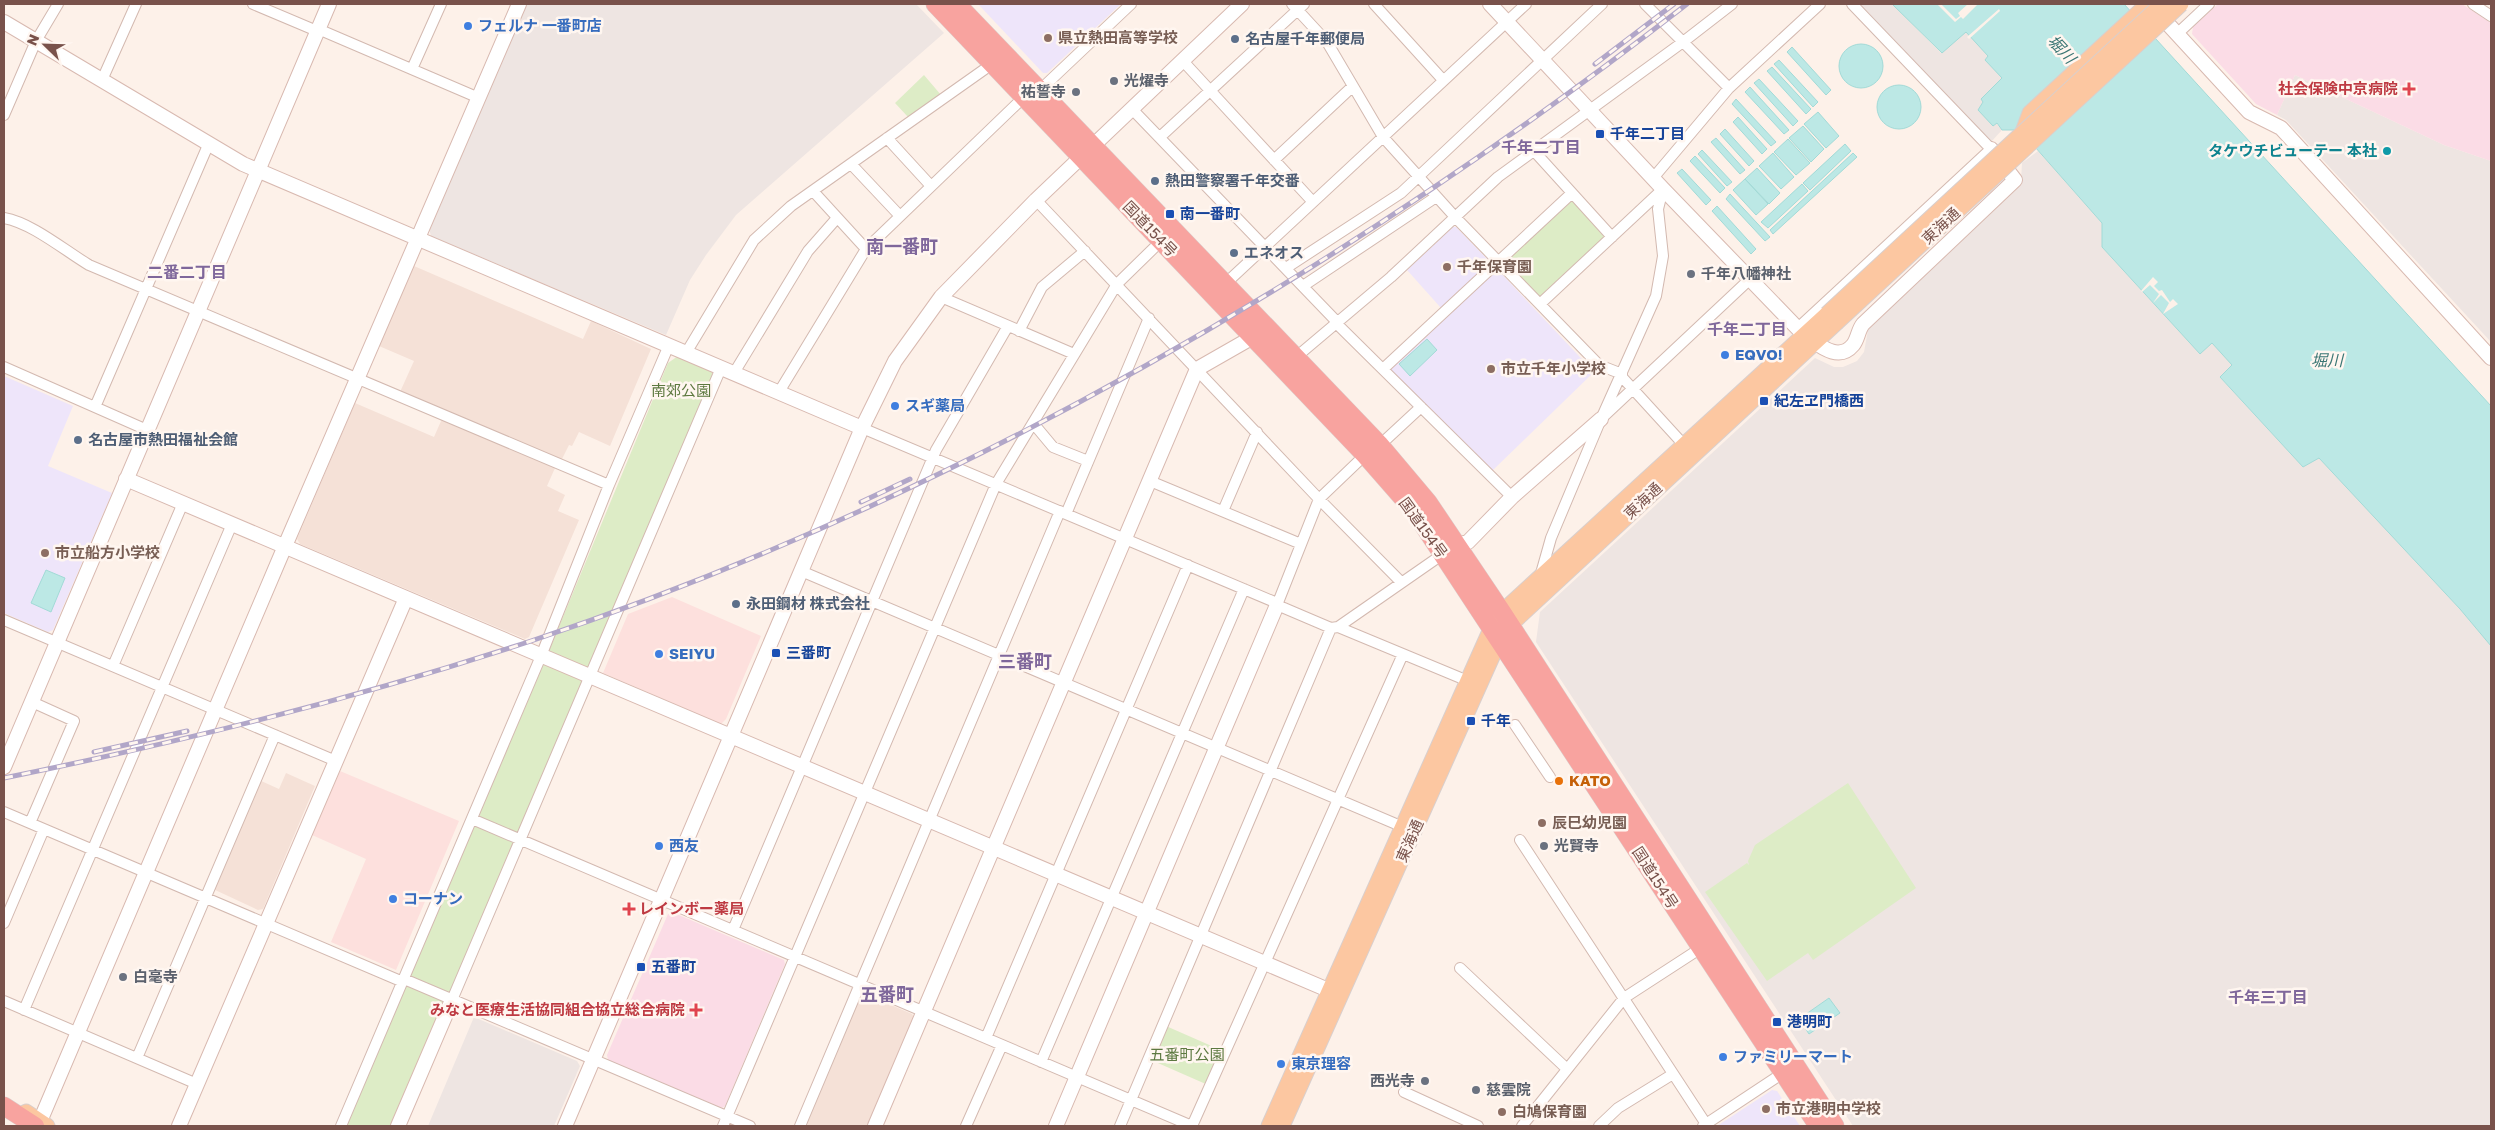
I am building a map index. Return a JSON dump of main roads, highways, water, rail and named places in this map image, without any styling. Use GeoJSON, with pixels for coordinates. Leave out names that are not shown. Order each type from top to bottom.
{"type":"FeatureCollection","features":[{"type":"Feature","properties":{"kind":"highway","name":"国道154号"},"geometry":{"type":"LineString","coordinates":[[935,4],[992,64],[1032,94]]}},
{"type":"Feature","properties":{"kind":"highway","name":"国道154号"},"geometry":{"type":"LineString","coordinates":[[957,4],[1032,94],[1225,284],[1380,446],[1428,502],[1495,635],[1701,948],[1789,1069],[1836,1126]]}},
{"type":"Feature","properties":{"kind":"highway","name":"国道154号"},"geometry":{"type":"LineString","coordinates":[[1087,150],[1161,241],[1365,455],[1450,549],[1506,619],[1632,811],[1723,957],[1789,1069],[1818,1126]]}},
{"type":"Feature","properties":{"kind":"highway"},"geometry":{"type":"LineString","coordinates":[[4,1106],[40,1125]]}},
{"type":"Feature","properties":{"kind":"highway"},"geometry":{"type":"LineString","coordinates":[[4,1120],[14,1126]]}},
{"type":"Feature","properties":{"kind":"main road"},"geometry":{"type":"LineString","coordinates":[[2027,138],[2030,114],[2148,4]]}},
{"type":"Feature","properties":{"kind":"main road","name":"東海通"},"geometry":{"type":"LineString","coordinates":[[2027,138],[2162,4]]}},
{"type":"Feature","properties":{"kind":"main road","name":"東海通"},"geometry":{"type":"LineString","coordinates":[[1282,1126],[1403,827],[1468,681],[1506,619],[1539,580],[1684,445],[1806,335],[1832,318],[2027,138],[2181,4]]}},
{"type":"Feature","properties":{"kind":"main road"},"geometry":{"type":"LineString","coordinates":[[2027,138],[2066,120],[2195,4]]}},
{"type":"Feature","properties":{"kind":"main road","name":"東海通"},"geometry":{"type":"LineString","coordinates":[[1506,619],[1806,335]]}},
{"type":"Feature","properties":{"kind":"main road","name":"東海通"},"geometry":{"type":"LineString","coordinates":[[1269,1126],[1335,993],[1495,635]]}},
{"type":"Feature","properties":{"kind":"main road"},"geometry":{"type":"LineString","coordinates":[[4,1098],[40,1125]]}},
{"type":"Feature","properties":{"kind":"water","name":"堀川"},"geometry":{"type":"Polygon","coordinates":[[[1892,4],[2124,4],[2491,406],[2491,646],[2460,609],[2319,458],[2303,467],[2220,377],[2232,365],[2212,343],[2200,354],[2102,247],[2102,223],[2020,130],[2002,130],[1997,123],[1993,126],[1978,110],[1983,102],[1981,99],[2002,78],[1985,60],[1988,56],[1966,32],[1942,53],[1892,4]]]}},
{"type":"Feature","properties":{"kind":"water"},"geometry":{"type":"Polygon","coordinates":[[[1857,44],[1865,44],[1877,50],[1883,66],[1877,82],[1865,88],[1857,88],[1845,82],[1839,70],[1839,62],[1845,50],[1857,44]]]}},
{"type":"Feature","properties":{"kind":"water"},"geometry":{"type":"Polygon","coordinates":[[[1792,47],[1831,90],[1826,95],[1787,52],[1792,47]]]}},
{"type":"Feature","properties":{"kind":"water"},"geometry":{"type":"Polygon","coordinates":[[[1779,60],[1818,102],[1813,107],[1774,64],[1779,60]]]}},
{"type":"Feature","properties":{"kind":"water"},"geometry":{"type":"Polygon","coordinates":[[[1772,67],[1811,109],[1806,114],[1767,71],[1772,67]]]}},
{"type":"Feature","properties":{"kind":"water"},"geometry":{"type":"Polygon","coordinates":[[[1759,79],[1798,121],[1793,126],[1754,83],[1759,79]]]}},
{"type":"Feature","properties":{"kind":"water"},"geometry":{"type":"Polygon","coordinates":[[[1903,85],[1915,91],[1920,99],[1920,115],[1915,123],[1907,128],[1895,129],[1883,123],[1878,115],[1877,103],[1883,91],[1891,86],[1903,85]]]}},
{"type":"Feature","properties":{"kind":"water"},"geometry":{"type":"Polygon","coordinates":[[[1750,87],[1789,130],[1784,134],[1745,92],[1750,87]]]}},
{"type":"Feature","properties":{"kind":"water"},"geometry":{"type":"Polygon","coordinates":[[[1736,99],[1776,142],[1771,146],[1732,104],[1736,99]]]}},
{"type":"Feature","properties":{"kind":"water"},"geometry":{"type":"Polygon","coordinates":[[[1818,112],[1839,136],[1826,148],[1804,124],[1818,112]]]}},
{"type":"Feature","properties":{"kind":"water"},"geometry":{"type":"Polygon","coordinates":[[[1738,117],[1767,149],[1762,154],[1733,122],[1738,117]]]}},
{"type":"Feature","properties":{"kind":"water"},"geometry":{"type":"Polygon","coordinates":[[[1803,126],[1824,149],[1811,162],[1789,138],[1803,126]]]}},
{"type":"Feature","properties":{"kind":"water"},"geometry":{"type":"Polygon","coordinates":[[[1725,129],[1754,161],[1749,166],[1720,134],[1725,129]]]}},
{"type":"Feature","properties":{"kind":"water"},"geometry":{"type":"Polygon","coordinates":[[[1716,138],[1745,170],[1740,174],[1711,142],[1716,138]]]}},
{"type":"Feature","properties":{"kind":"water"},"geometry":{"type":"Polygon","coordinates":[[[1788,139],[1810,163],[1796,175],[1774,152],[1788,139]]]}},
{"type":"Feature","properties":{"kind":"water"},"geometry":{"type":"Polygon","coordinates":[[[1845,144],[1851,151],[1810,190],[1803,183],[1845,144]]]}},
{"type":"Feature","properties":{"kind":"water"},"geometry":{"type":"Polygon","coordinates":[[[1702,150],[1732,182],[1727,186],[1698,154],[1702,150]]]}},
{"type":"Feature","properties":{"kind":"water"},"geometry":{"type":"Polygon","coordinates":[[[1773,153],[1794,177],[1781,189],[1759,166],[1773,153]]]}},
{"type":"Feature","properties":{"kind":"water"},"geometry":{"type":"Polygon","coordinates":[[[1853,153],[1857,157],[1773,234],[1770,230],[1853,153]]]}},
{"type":"Feature","properties":{"kind":"water"},"geometry":{"type":"Polygon","coordinates":[[[1695,156],[1725,188],[1720,193],[1690,161],[1695,156]]]}},
{"type":"Feature","properties":{"kind":"water"},"geometry":{"type":"Polygon","coordinates":[[[1757,168],[1780,193],[1769,204],[1745,179],[1757,168]]]}},
{"type":"Feature","properties":{"kind":"water"},"geometry":{"type":"Polygon","coordinates":[[[1682,169],[1711,200],[1706,205],[1677,173],[1682,169]]]}},
{"type":"Feature","properties":{"kind":"water"},"geometry":{"type":"Polygon","coordinates":[[[1745,179],[1768,204],[1756,215],[1733,190],[1745,179]]]}},
{"type":"Feature","properties":{"kind":"water"},"geometry":{"type":"Polygon","coordinates":[[[1802,184],[1808,191],[1768,228],[1761,222],[1802,184]]]}},
{"type":"Feature","properties":{"kind":"water"},"geometry":{"type":"Polygon","coordinates":[[[1730,194],[1770,237],[1765,241],[1726,199],[1730,194]]]}},
{"type":"Feature","properties":{"kind":"water"},"geometry":{"type":"Polygon","coordinates":[[[1717,206],[1756,249],[1751,254],[1712,211],[1717,206]]]}},
{"type":"Feature","properties":{"kind":"water"},"geometry":{"type":"Polygon","coordinates":[[[1427,339],[1437,350],[1410,376],[1399,364],[1427,339]]]}},
{"type":"Feature","properties":{"kind":"water"},"geometry":{"type":"Polygon","coordinates":[[[46,570],[65,578],[51,612],[31,603],[46,570]]]}},
{"type":"Feature","properties":{"kind":"water"},"geometry":{"type":"Polygon","coordinates":[[[1829,998],[1840,1013],[1809,1034],[1799,1019],[1829,998]]]}},
{"type":"Feature","properties":{"kind":"railway"},"geometry":{"type":"LineString","coordinates":[[1595,64],[1674,4]]}},
{"type":"Feature","properties":{"kind":"railway"},"geometry":{"type":"LineString","coordinates":[[4,778],[203,734],[335,700],[466,662],[531,641],[687,584],[840,520],[990,449],[1136,371],[1279,287],[1419,198],[1555,103],[1687,4]]}},
{"type":"Feature","properties":{"kind":"railway"},"geometry":{"type":"LineString","coordinates":[[861,502],[910,479]]}},
{"type":"Feature","properties":{"kind":"railway"},"geometry":{"type":"LineString","coordinates":[[94,752],[187,731]]}},
{"type":"Feature","properties":{"kind":"place","name":"フェルナ 一番町店"},"geometry":{"type":"Point","coordinates":[468,26]}},
{"type":"Feature","properties":{"kind":"place","name":"県立熱田高等学校"},"geometry":{"type":"Point","coordinates":[1048,38]}},
{"type":"Feature","properties":{"kind":"place","name":"名古屋千年郵便局"},"geometry":{"type":"Point","coordinates":[1235,39]}},
{"type":"Feature","properties":{"kind":"place","name":"光燿寺"},"geometry":{"type":"Point","coordinates":[1114,81]}},
{"type":"Feature","properties":{"kind":"place","name":"社会保険中京病院"},"geometry":{"type":"Point","coordinates":[2409,89]}},
{"type":"Feature","properties":{"kind":"place","name":"祐誓寺"},"geometry":{"type":"Point","coordinates":[1076,92]}},
{"type":"Feature","properties":{"kind":"place","name":"千年二丁目"},"geometry":{"type":"Point","coordinates":[1600,134]}},
{"type":"Feature","properties":{"kind":"place","name":"タケウチビューテー 本社"},"geometry":{"type":"Point","coordinates":[2387,151]}},
{"type":"Feature","properties":{"kind":"place","name":"熱田警察署千年交番"},"geometry":{"type":"Point","coordinates":[1155,181]}},
{"type":"Feature","properties":{"kind":"place","name":"南一番町"},"geometry":{"type":"Point","coordinates":[1170,214]}},
{"type":"Feature","properties":{"kind":"place","name":"エネオス"},"geometry":{"type":"Point","coordinates":[1234,253]}},
{"type":"Feature","properties":{"kind":"place","name":"千年保育園"},"geometry":{"type":"Point","coordinates":[1447,267]}},
{"type":"Feature","properties":{"kind":"place","name":"千年八幡神社"},"geometry":{"type":"Point","coordinates":[1691,274]}},
{"type":"Feature","properties":{"kind":"place","name":"EQVO!"},"geometry":{"type":"Point","coordinates":[1725,355]}},
{"type":"Feature","properties":{"kind":"place","name":"市立千年小学校"},"geometry":{"type":"Point","coordinates":[1491,369]}},
{"type":"Feature","properties":{"kind":"place","name":"紀左ヱ門橋西"},"geometry":{"type":"Point","coordinates":[1764,401]}},
{"type":"Feature","properties":{"kind":"place","name":"スギ薬局"},"geometry":{"type":"Point","coordinates":[895,406]}},
{"type":"Feature","properties":{"kind":"place","name":"名古屋市熱田福祉会館"},"geometry":{"type":"Point","coordinates":[78,440]}},
{"type":"Feature","properties":{"kind":"place","name":"市立船方小学校"},"geometry":{"type":"Point","coordinates":[45,553]}},
{"type":"Feature","properties":{"kind":"place","name":"永田鋼材 株式会社"},"geometry":{"type":"Point","coordinates":[736,604]}},
{"type":"Feature","properties":{"kind":"place","name":"三番町"},"geometry":{"type":"Point","coordinates":[776,653]}},
{"type":"Feature","properties":{"kind":"place","name":"SEIYU"},"geometry":{"type":"Point","coordinates":[659,654]}},
{"type":"Feature","properties":{"kind":"place","name":"千年"},"geometry":{"type":"Point","coordinates":[1471,721]}},
{"type":"Feature","properties":{"kind":"place","name":"KATO"},"geometry":{"type":"Point","coordinates":[1559,781]}},
{"type":"Feature","properties":{"kind":"place","name":"辰巳幼児園"},"geometry":{"type":"Point","coordinates":[1542,823]}},
{"type":"Feature","properties":{"kind":"place","name":"西友"},"geometry":{"type":"Point","coordinates":[659,846]}},
{"type":"Feature","properties":{"kind":"place","name":"光賢寺"},"geometry":{"type":"Point","coordinates":[1544,846]}},
{"type":"Feature","properties":{"kind":"place","name":"コーナン"},"geometry":{"type":"Point","coordinates":[393,899]}},
{"type":"Feature","properties":{"kind":"place","name":"レインボー薬局"},"geometry":{"type":"Point","coordinates":[629,909]}},
{"type":"Feature","properties":{"kind":"place","name":"五番町"},"geometry":{"type":"Point","coordinates":[641,967]}},
{"type":"Feature","properties":{"kind":"place","name":"白毫寺"},"geometry":{"type":"Point","coordinates":[123,977]}},
{"type":"Feature","properties":{"kind":"place","name":"みなと医療生活協同組合協立総合病院"},"geometry":{"type":"Point","coordinates":[696,1010]}},
{"type":"Feature","properties":{"kind":"place","name":"港明町"},"geometry":{"type":"Point","coordinates":[1777,1022]}},
{"type":"Feature","properties":{"kind":"place","name":"ファミリーマート"},"geometry":{"type":"Point","coordinates":[1723,1057]}},
{"type":"Feature","properties":{"kind":"place","name":"東京理容"},"geometry":{"type":"Point","coordinates":[1281,1064]}},
{"type":"Feature","properties":{"kind":"place","name":"西光寺"},"geometry":{"type":"Point","coordinates":[1425,1081]}},
{"type":"Feature","properties":{"kind":"place","name":"慈雲院"},"geometry":{"type":"Point","coordinates":[1476,1090]}},
{"type":"Feature","properties":{"kind":"place","name":"市立港明中学校"},"geometry":{"type":"Point","coordinates":[1766,1109]}},
{"type":"Feature","properties":{"kind":"place","name":"白鳩保育園"},"geometry":{"type":"Point","coordinates":[1502,1112]}},
{"type":"Feature","properties":{"kind":"district","name":"千年二丁目"},"geometry":{"type":"Point","coordinates":[1541,147]}},
{"type":"Feature","properties":{"kind":"district","name":"南一番町"},"geometry":{"type":"Point","coordinates":[902,247]}},
{"type":"Feature","properties":{"kind":"district","name":"二番二丁目"},"geometry":{"type":"Point","coordinates":[187,272]}},
{"type":"Feature","properties":{"kind":"district","name":"千年二丁目"},"geometry":{"type":"Point","coordinates":[1747,329]}},
{"type":"Feature","properties":{"kind":"district","name":"三番町"},"geometry":{"type":"Point","coordinates":[1025,662]}},
{"type":"Feature","properties":{"kind":"district","name":"五番町"},"geometry":{"type":"Point","coordinates":[887,995]}},
{"type":"Feature","properties":{"kind":"district","name":"千年三丁目"},"geometry":{"type":"Point","coordinates":[2268,997]}},
{"type":"Feature","properties":{"kind":"park label","name":"南郊公園"},"geometry":{"type":"Point","coordinates":[681,391]}},
{"type":"Feature","properties":{"kind":"park label","name":"五番町公園"},"geometry":{"type":"Point","coordinates":[1187,1055]}}]}
